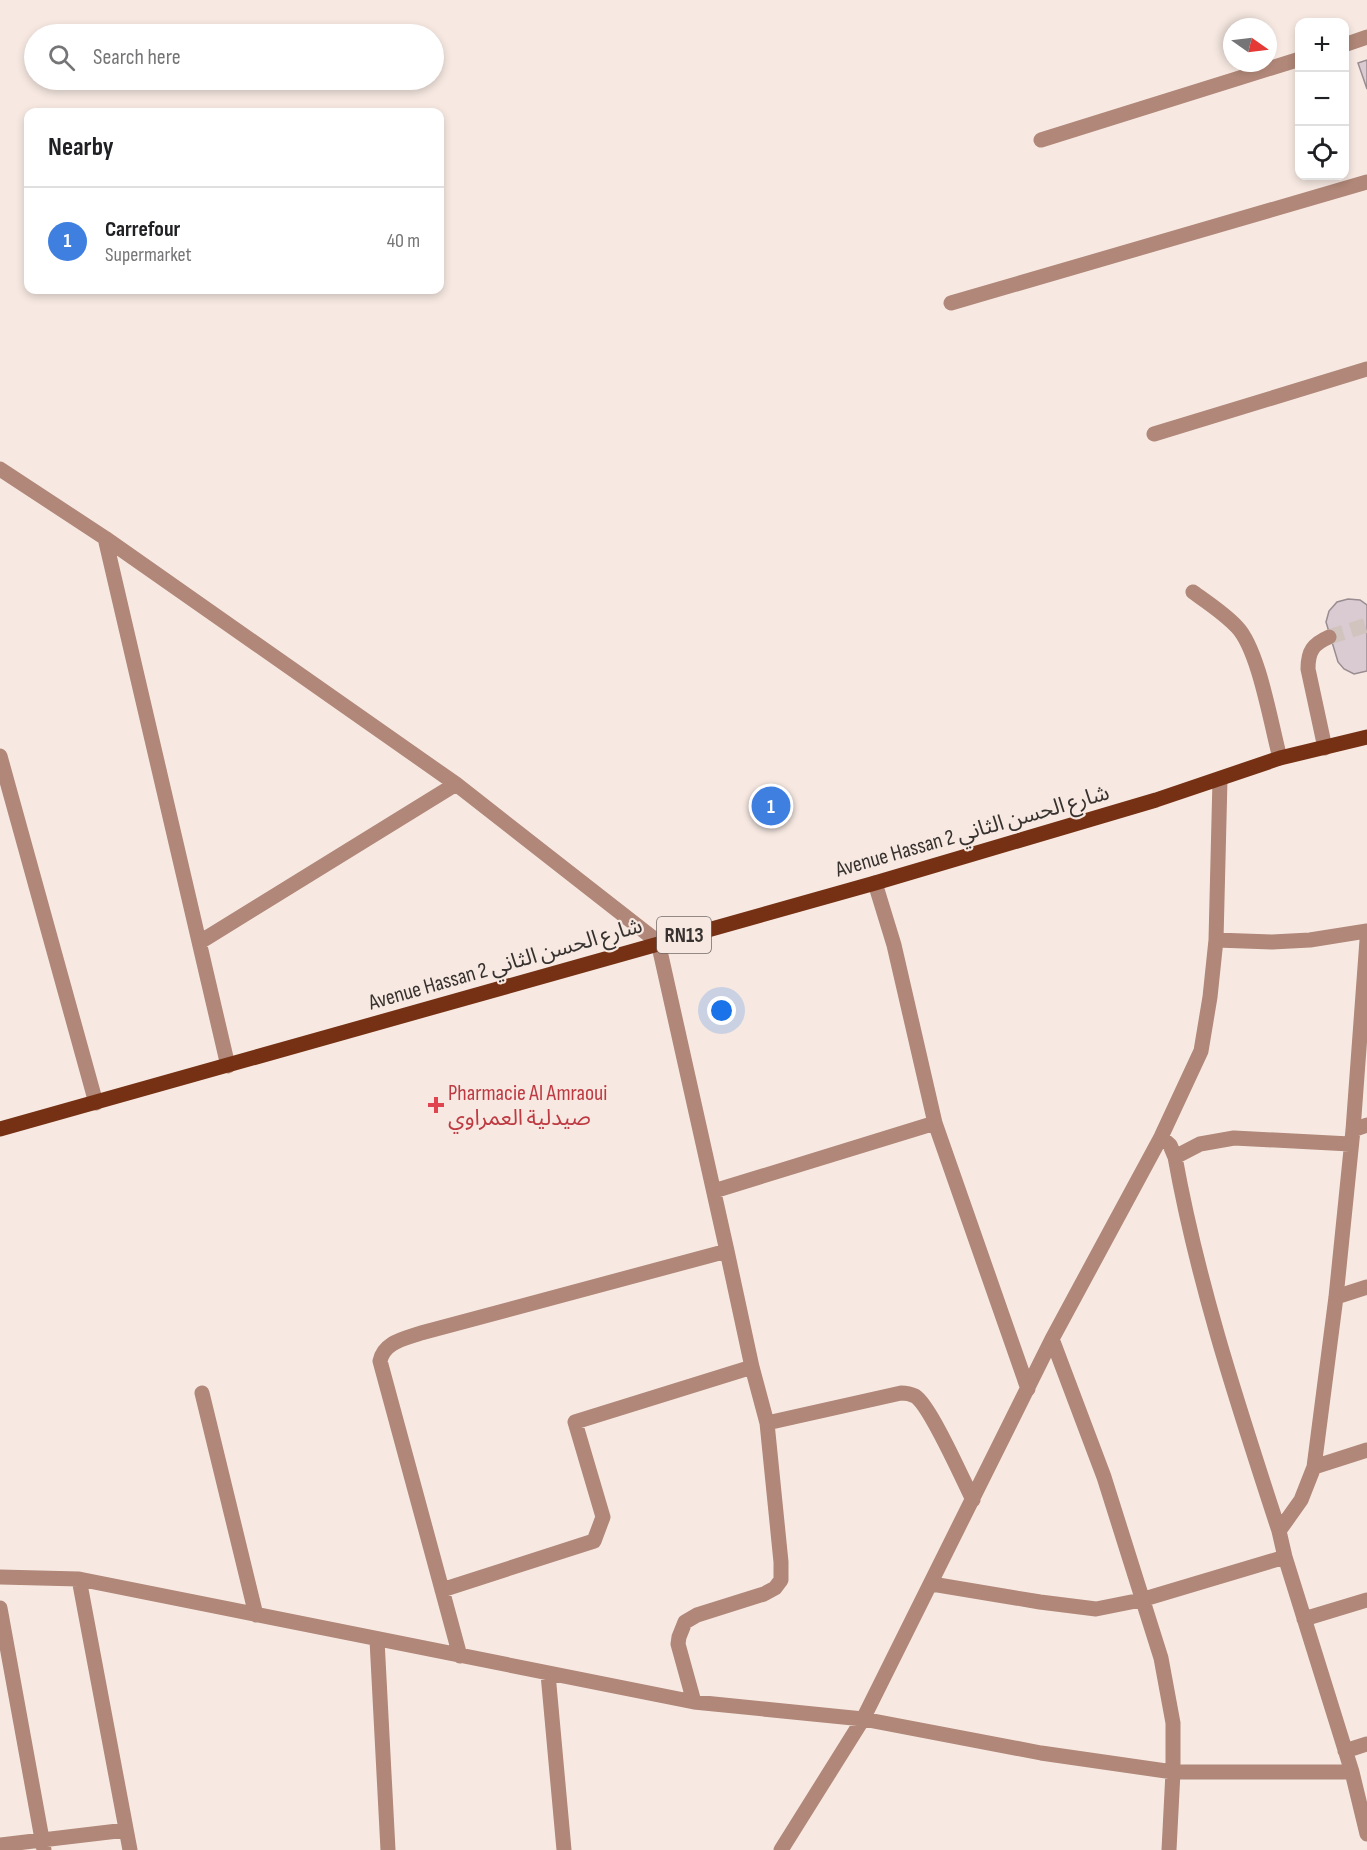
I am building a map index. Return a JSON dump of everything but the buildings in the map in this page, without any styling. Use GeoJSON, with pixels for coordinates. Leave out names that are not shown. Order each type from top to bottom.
{"type":"FeatureCollection","features":[{"type":"Feature","properties":{"kind":"main road","name":"Avenue Hassan 2 شارع الحسن الثاني"},"geometry":{"type":"LineString","coordinates":[[0,1129],[658,942],[875,883],[1156,800],[1280,758],[1367,738]]}},
{"type":"Feature","properties":{"kind":"street"},"geometry":{"type":"LineString","coordinates":[[1349,43],[1367,38]]}},
{"type":"Feature","properties":{"kind":"street"},"geometry":{"type":"LineString","coordinates":[[1041,140],[1295,60]]}},
{"type":"Feature","properties":{"kind":"street"},"geometry":{"type":"LineString","coordinates":[[951,303],[1367,182]]}},
{"type":"Feature","properties":{"kind":"street"},"geometry":{"type":"LineString","coordinates":[[1154,434],[1367,369]]}},
{"type":"Feature","properties":{"kind":"street"},"geometry":{"type":"LineString","coordinates":[[1,473],[105,538],[456,784],[658,942],[752,1367],[767,1423],[782,1562],[781,1580],[775,1588],[764,1594],[698,1615],[685,1622],[678,1644],[694,1702]]}},
{"type":"Feature","properties":{"kind":"street"},"geometry":{"type":"LineString","coordinates":[[105,538],[228,1066]]}},
{"type":"Feature","properties":{"kind":"street"},"geometry":{"type":"LineString","coordinates":[[1193,592],[1238,627],[1248,642],[1280,758]]}},
{"type":"Feature","properties":{"kind":"street"},"geometry":{"type":"LineString","coordinates":[[1325,748],[1308,669],[1308,659],[1309,651],[1314,645],[1329,637]]}},
{"type":"Feature","properties":{"kind":"street"},"geometry":{"type":"LineString","coordinates":[[0,756],[96,1103]]}},
{"type":"Feature","properties":{"kind":"street"},"geometry":{"type":"LineString","coordinates":[[781,1850],[863,1719],[1052,1340],[1161,1137],[1201,1051],[1216,940],[1220,779]]}},
{"type":"Feature","properties":{"kind":"street"},"geometry":{"type":"LineString","coordinates":[[200,942],[456,784]]}},
{"type":"Feature","properties":{"kind":"street"},"geometry":{"type":"LineString","coordinates":[[875,883],[894,945],[935,1123],[1028,1389]]}},
{"type":"Feature","properties":{"kind":"street"},"geometry":{"type":"LineString","coordinates":[[1216,940],[1291,941],[1367,931]]}},
{"type":"Feature","properties":{"kind":"street"},"geometry":{"type":"LineString","coordinates":[[1279,1531],[1301,1500],[1314,1467],[1356,1133],[1367,940]]}},
{"type":"Feature","properties":{"kind":"street"},"geometry":{"type":"LineString","coordinates":[[714,1191],[935,1123]]}},
{"type":"Feature","properties":{"kind":"street"},"geometry":{"type":"LineString","coordinates":[[1175,1157],[1200,1144],[1234,1138],[1356,1133]]}},
{"type":"Feature","properties":{"kind":"street"},"geometry":{"type":"LineString","coordinates":[[1161,1137],[1170,1145],[1175,1157],[1191,1237],[1227,1372],[1279,1531],[1352,1772],[1367,1834]]}},
{"type":"Feature","properties":{"kind":"street"},"geometry":{"type":"LineString","coordinates":[[460,1656],[380,1361],[382,1353],[390,1344],[420,1333],[728,1251]]}},
{"type":"Feature","properties":{"kind":"street"},"geometry":{"type":"LineString","coordinates":[[1336,1297],[1367,1287]]}},
{"type":"Feature","properties":{"kind":"street"},"geometry":{"type":"LineString","coordinates":[[1052,1340],[1104,1477],[1161,1658],[1173,1723],[1169,1850]]}},
{"type":"Feature","properties":{"kind":"street"},"geometry":{"type":"LineString","coordinates":[[442,1590],[594,1541],[603,1517],[574,1422],[752,1367]]}},
{"type":"Feature","properties":{"kind":"street"},"geometry":{"type":"LineString","coordinates":[[767,1423],[901,1393],[914,1395],[924,1405],[934,1422],[973,1500]]}},
{"type":"Feature","properties":{"kind":"street"},"geometry":{"type":"LineString","coordinates":[[202,1394],[255,1615]]}},
{"type":"Feature","properties":{"kind":"street"},"geometry":{"type":"LineString","coordinates":[[1314,1467],[1367,1450]]}},
{"type":"Feature","properties":{"kind":"street"},"geometry":{"type":"LineString","coordinates":[[932,1584],[1095,1609],[1141,1600],[1285,1557]]}},
{"type":"Feature","properties":{"kind":"street"},"geometry":{"type":"LineString","coordinates":[[0,1577],[79,1579],[694,1702],[863,1719],[1041,1753],[1173,1772],[1352,1772]]}},
{"type":"Feature","properties":{"kind":"street"},"geometry":{"type":"LineString","coordinates":[[79,1579],[129,1850]]}},
{"type":"Feature","properties":{"kind":"street"},"geometry":{"type":"LineString","coordinates":[[1304,1619],[1367,1600]]}},
{"type":"Feature","properties":{"kind":"street"},"geometry":{"type":"LineString","coordinates":[[0,1608],[44,1845]]}},
{"type":"Feature","properties":{"kind":"street"},"geometry":{"type":"LineString","coordinates":[[377,1640],[388,1850]]}},
{"type":"Feature","properties":{"kind":"street"},"geometry":{"type":"LineString","coordinates":[[548,1674],[564,1850]]}},
{"type":"Feature","properties":{"kind":"street"},"geometry":{"type":"LineString","coordinates":[[1345,1751],[1367,1744]]}},
{"type":"Feature","properties":{"kind":"street"},"geometry":{"type":"LineString","coordinates":[[0,1845],[44,1845],[126,1830]]}},
{"type":"Feature","properties":{"kind":"tunnel"},"geometry":{"type":"LineString","coordinates":[[1329,637],[1367,625]]}},
{"type":"Feature","properties":{"kind":"place","name":"Carrefour"},"geometry":{"type":"Point","coordinates":[771,806]}},
{"type":"Feature","properties":{"kind":"place","name":"Pharmacie Al Amraoui صيدلية العمراوي"},"geometry":{"type":"Point","coordinates":[436,1105]}}]}
